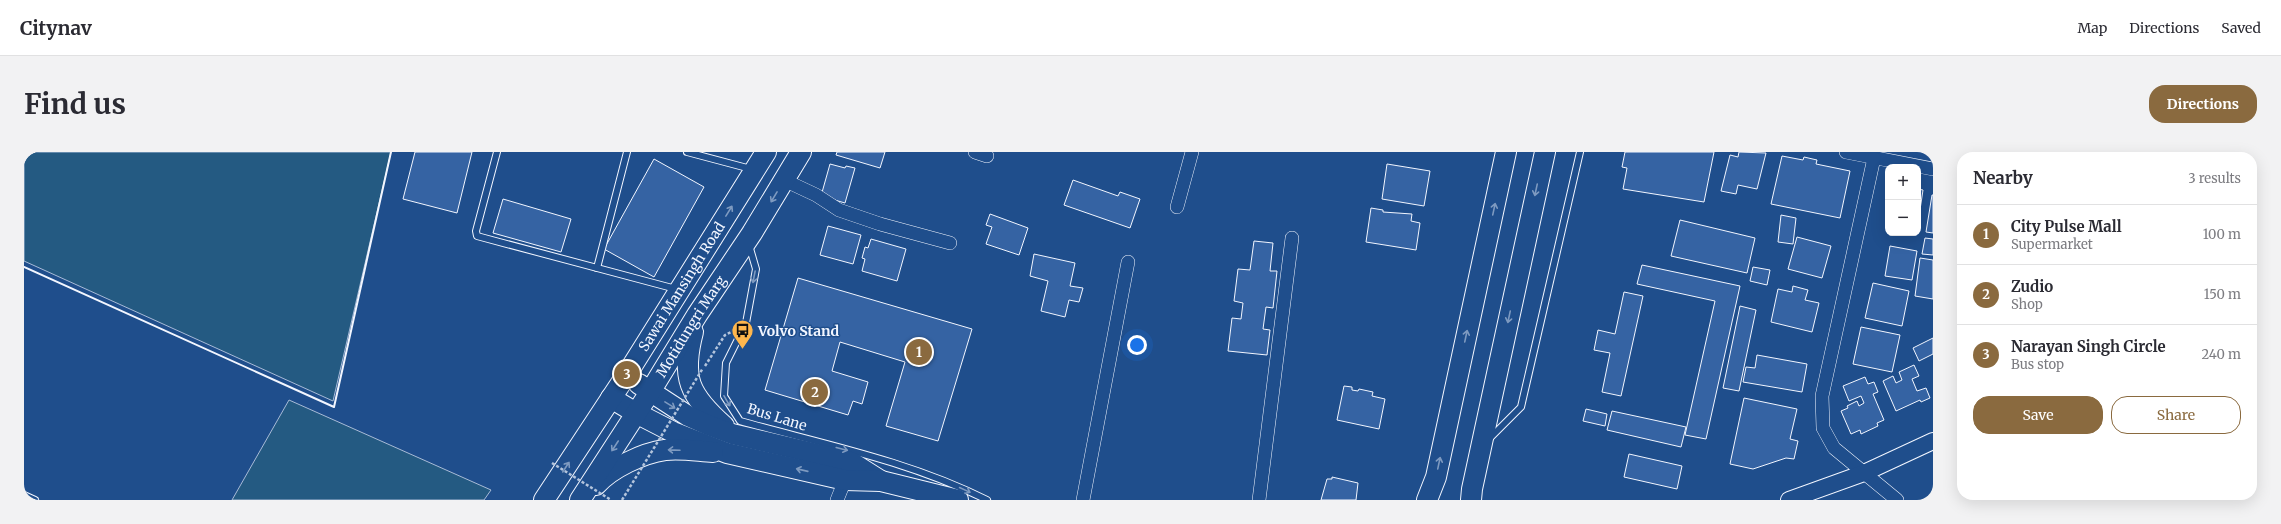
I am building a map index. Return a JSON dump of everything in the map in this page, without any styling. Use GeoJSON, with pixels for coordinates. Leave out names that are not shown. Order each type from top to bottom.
{"type":"FeatureCollection","features":[{"type":"Feature","properties":{"kind":"main road","name":"Sawai Mansingh Road"},"geometry":{"type":"LineString","coordinates":[[544,500],[627,374],[766,152]]}},
{"type":"Feature","properties":{"kind":"main road","name":"Motidungri Marg"},"geometry":{"type":"LineString","coordinates":[[581,500],[650,392],[697,314],[748,239],[801,152]]}},
{"type":"Feature","properties":{"kind":"main road"},"geometry":{"type":"LineString","coordinates":[[1427,500],[1436,477],[1506,152]]}},
{"type":"Feature","properties":{"kind":"main road"},"geometry":{"type":"LineString","coordinates":[[1471,500],[1480,448],[1545,152]]}},
{"type":"Feature","properties":{"kind":"main road"},"geometry":{"type":"LineString","coordinates":[[697,314],[688,351],[687,377],[701,406],[729,443]]}},
{"type":"Feature","properties":{"kind":"main road"},"geometry":{"type":"LineString","coordinates":[[627,374],[650,392],[729,443],[845,480],[881,481],[958,500]]}},
{"type":"Feature","properties":{"kind":"main road"},"geometry":{"type":"LineString","coordinates":[[611,398],[673,432],[729,443],[851,462],[881,481]]}},
{"type":"Feature","properties":{"kind":"main road"},"geometry":{"type":"LineString","coordinates":[[581,500],[605,475],[626,462],[665,450],[729,443]]}},
{"type":"Feature","properties":{"kind":"street"},"geometry":{"type":"LineString","coordinates":[[975,152],[987,156]]}},
{"type":"Feature","properties":{"kind":"street"},"geometry":{"type":"LineString","coordinates":[[1177,207],[1192,152]]}},
{"type":"Feature","properties":{"kind":"street"},"geometry":{"type":"LineString","coordinates":[[1846,152],[1933,169]]}},
{"type":"Feature","properties":{"kind":"street"},"geometry":{"type":"LineString","coordinates":[[1874,158],[1822,396],[1823,428],[1834,448],[1897,500]]}},
{"type":"Feature","properties":{"kind":"street"},"geometry":{"type":"LineString","coordinates":[[784,180],[816,195],[839,210],[880,224],[950,242]]}},
{"type":"Feature","properties":{"kind":"street"},"geometry":{"type":"LineString","coordinates":[[1259,500],[1292,238]]}},
{"type":"Feature","properties":{"kind":"street"},"geometry":{"type":"LineString","coordinates":[[1083,500],[1128,262]]}},
{"type":"Feature","properties":{"kind":"street"},"geometry":{"type":"LineString","coordinates":[[1789,500],[1864,473],[1933,441]]}},
{"type":"Feature","properties":{"kind":"street"},"geometry":{"type":"LineString","coordinates":[[837,500],[845,480]]}},
{"type":"Feature","properties":{"kind":"lane"},"geometry":{"type":"LineString","coordinates":[[497,152],[476,231],[477,236],[679,290]]}},
{"type":"Feature","properties":{"kind":"lane"},"geometry":{"type":"LineString","coordinates":[[597,268],[627,152]]}},
{"type":"Feature","properties":{"kind":"lane"},"geometry":{"type":"LineString","coordinates":[[687,152],[755,170]]}},
{"type":"Feature","properties":{"kind":"lane"},"geometry":{"type":"LineString","coordinates":[[1480,448],[1521,407],[1580,152]]}},
{"type":"Feature","properties":{"kind":"lane","name":"Bus Lane"},"geometry":{"type":"LineString","coordinates":[[748,239],[756,269],[746,323],[726,363],[724,396],[740,421],[884,459],[928,474],[987,500]]}},
{"type":"Feature","properties":{"kind":"lane"},"geometry":{"type":"LineString","coordinates":[[24,494],[35,500]]}},
{"type":"Feature","properties":{"kind":"path"},"geometry":{"type":"LineString","coordinates":[[622,500],[725,335]]}},
{"type":"Feature","properties":{"kind":"path"},"geometry":{"type":"LineString","coordinates":[[552,463],[611,500]]}},
{"type":"Feature","properties":{"kind":"shaded area"},"geometry":{"type":"Polygon","coordinates":[[[24,152],[391,152],[333,401],[24,261],[24,152]]]}},
{"type":"Feature","properties":{"kind":"shaded area"},"geometry":{"type":"Polygon","coordinates":[[[289,400],[491,490],[484,500],[232,500],[289,400]]]}},
{"type":"Feature","properties":{"kind":"building"},"geometry":{"type":"Polygon","coordinates":[[[415,152],[472,152],[457,213],[403,199],[415,152]]]}},
{"type":"Feature","properties":{"kind":"building"},"geometry":{"type":"Polygon","coordinates":[[[837,152],[885,152],[880,168],[836,155],[837,152]]]}},
{"type":"Feature","properties":{"kind":"building"},"geometry":{"type":"Polygon","coordinates":[[[1625,152],[1714,152],[1704,202],[1623,189],[1627,168],[1622,167],[1625,152]]]}},
{"type":"Feature","properties":{"kind":"building"},"geometry":{"type":"Polygon","coordinates":[[[1739,152],[1766,153],[1757,189],[1738,185],[1736,194],[1721,191],[1730,155],[1738,157],[1739,152]]]}},
{"type":"Feature","properties":{"kind":"building"},"geometry":{"type":"Polygon","coordinates":[[[1782,156],[1803,160],[1804,157],[1817,160],[1816,164],[1850,171],[1840,218],[1771,204],[1782,156]]]}},
{"type":"Feature","properties":{"kind":"building"},"geometry":{"type":"Polygon","coordinates":[[[654,159],[704,187],[654,277],[604,249],[654,159]]]}},
{"type":"Feature","properties":{"kind":"building"},"geometry":{"type":"Polygon","coordinates":[[[830,164],[845,168],[846,166],[855,168],[845,203],[821,196],[830,164]]]}},
{"type":"Feature","properties":{"kind":"building"},"geometry":{"type":"Polygon","coordinates":[[[1387,164],[1430,171],[1424,206],[1382,199],[1387,164]]]}},
{"type":"Feature","properties":{"kind":"building"},"geometry":{"type":"Polygon","coordinates":[[[1073,180],[1118,196],[1120,192],[1140,199],[1130,228],[1064,205],[1073,180]]]}},
{"type":"Feature","properties":{"kind":"building"},"geometry":{"type":"Polygon","coordinates":[[[1921,190],[1923,190],[1921,203],[1921,190]]]}},
{"type":"Feature","properties":{"kind":"building"},"geometry":{"type":"Polygon","coordinates":[[[1933,195],[1933,233],[1926,232],[1933,195]]]}},
{"type":"Feature","properties":{"kind":"building"},"geometry":{"type":"Polygon","coordinates":[[[503,199],[571,219],[561,252],[493,233],[503,199]]]}},
{"type":"Feature","properties":{"kind":"building"},"geometry":{"type":"Polygon","coordinates":[[[1371,208],[1383,210],[1383,212],[1412,214],[1411,221],[1420,223],[1416,250],[1366,242],[1371,208]]]}},
{"type":"Feature","properties":{"kind":"building"},"geometry":{"type":"Polygon","coordinates":[[[990,214],[1028,228],[1019,255],[986,244],[992,227],[986,225],[990,214]]]}},
{"type":"Feature","properties":{"kind":"building"},"geometry":{"type":"Polygon","coordinates":[[[1781,215],[1796,218],[1793,244],[1778,242],[1781,215]]]}},
{"type":"Feature","properties":{"kind":"building"},"geometry":{"type":"Polygon","coordinates":[[[1680,220],[1755,238],[1747,273],[1671,256],[1680,220]]]}},
{"type":"Feature","properties":{"kind":"building"},"geometry":{"type":"Polygon","coordinates":[[[828,226],[861,235],[853,264],[820,255],[828,226]]]}},
{"type":"Feature","properties":{"kind":"building"},"geometry":{"type":"Polygon","coordinates":[[[1797,237],[1831,246],[1822,278],[1788,269],[1797,237]]]}},
{"type":"Feature","properties":{"kind":"building"},"geometry":{"type":"Polygon","coordinates":[[[1925,238],[1933,239],[1933,255],[1922,254],[1925,238]]]}},
{"type":"Feature","properties":{"kind":"building"},"geometry":{"type":"Polygon","coordinates":[[[871,239],[906,249],[897,281],[862,271],[865,259],[862,258],[865,247],[868,248],[871,239]]]}},
{"type":"Feature","properties":{"kind":"building"},"geometry":{"type":"Polygon","coordinates":[[[1254,241],[1273,243],[1270,271],[1277,271],[1273,308],[1266,307],[1263,329],[1270,330],[1267,355],[1228,351],[1232,318],[1241,319],[1243,303],[1234,301],[1238,269],[1250,270],[1254,241]]]}},
{"type":"Feature","properties":{"kind":"building"},"geometry":{"type":"Polygon","coordinates":[[[1890,246],[1917,251],[1912,280],[1885,276],[1890,246]]]}},
{"type":"Feature","properties":{"kind":"building"},"geometry":{"type":"Polygon","coordinates":[[[1034,254],[1075,263],[1070,286],[1083,288],[1079,302],[1069,300],[1065,317],[1041,311],[1048,281],[1030,276],[1034,254]]]}},
{"type":"Feature","properties":{"kind":"building"},"geometry":{"type":"Polygon","coordinates":[[[1920,258],[1933,260],[1933,299],[1915,296],[1920,258]]]}},
{"type":"Feature","properties":{"kind":"building"},"geometry":{"type":"Polygon","coordinates":[[[1642,265],[1740,286],[1706,439],[1685,435],[1715,301],[1637,284],[1642,265]]]}},
{"type":"Feature","properties":{"kind":"building"},"geometry":{"type":"Polygon","coordinates":[[[1753,267],[1770,270],[1767,285],[1750,281],[1753,267]]]}},
{"type":"Feature","properties":{"kind":"building"},"geometry":{"type":"Polygon","coordinates":[[[798,278],[972,329],[938,441],[886,426],[905,362],[840,342],[832,371],[868,382],[862,404],[853,401],[848,415],[765,390],[798,278]]]}},
{"type":"Feature","properties":{"kind":"building"},"geometry":{"type":"Polygon","coordinates":[[[1873,283],[1909,291],[1902,326],[1865,318],[1873,283]]]}},
{"type":"Feature","properties":{"kind":"building"},"geometry":{"type":"Polygon","coordinates":[[[1793,286],[1808,290],[1805,300],[1819,303],[1812,332],[1771,322],[1778,289],[1792,292],[1793,286]]]}},
{"type":"Feature","properties":{"kind":"building"},"geometry":{"type":"Polygon","coordinates":[[[1624,292],[1643,296],[1621,396],[1602,392],[1610,353],[1594,350],[1598,330],[1615,334],[1624,292]]]}},
{"type":"Feature","properties":{"kind":"building"},"geometry":{"type":"Polygon","coordinates":[[[1740,306],[1756,310],[1739,391],[1723,388],[1740,306]]]}},
{"type":"Feature","properties":{"kind":"building"},"geometry":{"type":"Polygon","coordinates":[[[1861,327],[1900,335],[1892,372],[1853,364],[1861,327]]]}},
{"type":"Feature","properties":{"kind":"building"},"geometry":{"type":"Polygon","coordinates":[[[1933,338],[1933,354],[1919,361],[1913,348],[1933,338]]]}},
{"type":"Feature","properties":{"kind":"building"},"geometry":{"type":"Polygon","coordinates":[[[1757,355],[1807,364],[1802,392],[1743,382],[1746,367],[1755,368],[1757,355]]]}},
{"type":"Feature","properties":{"kind":"building"},"geometry":{"type":"Polygon","coordinates":[[[1914,365],[1919,376],[1912,379],[1917,391],[1926,388],[1930,398],[1921,402],[1920,400],[1896,411],[1883,381],[1893,376],[1896,383],[1902,380],[1899,372],[1914,365]]]}},
{"type":"Feature","properties":{"kind":"building"},"geometry":{"type":"Polygon","coordinates":[[[1865,377],[1868,384],[1874,382],[1878,392],[1873,394],[1884,420],[1877,423],[1878,426],[1861,434],[1860,430],[1851,434],[1841,411],[1857,401],[1859,406],[1864,403],[1861,396],[1849,401],[1843,386],[1865,377]]]}},
{"type":"Feature","properties":{"kind":"building"},"geometry":{"type":"Polygon","coordinates":[[[1344,386],[1352,387],[1352,390],[1358,391],[1359,389],[1373,392],[1372,396],[1385,399],[1379,429],[1337,420],[1344,386]]]}},
{"type":"Feature","properties":{"kind":"building"},"geometry":{"type":"Polygon","coordinates":[[[1744,398],[1797,409],[1790,439],[1798,441],[1794,459],[1786,458],[1753,469],[1730,464],[1744,398]]]}},
{"type":"Feature","properties":{"kind":"building"},"geometry":{"type":"Polygon","coordinates":[[[1586,409],[1607,414],[1605,426],[1583,421],[1586,409]]]}},
{"type":"Feature","properties":{"kind":"building"},"geometry":{"type":"Polygon","coordinates":[[[1612,411],[1686,427],[1681,447],[1607,430],[1612,411]]]}},
{"type":"Feature","properties":{"kind":"building"},"geometry":{"type":"Polygon","coordinates":[[[1629,454],[1682,466],[1677,489],[1624,477],[1629,454]]]}},
{"type":"Feature","properties":{"kind":"building"},"geometry":{"type":"Polygon","coordinates":[[[1332,477],[1358,483],[1356,500],[1321,500],[1327,479],[1332,479],[1332,477]]]}},
{"type":"Feature","properties":{"kind":"wall"},"geometry":{"type":"LineString","coordinates":[[24,267],[334,407],[391,152]]}},
{"type":"Feature","properties":{"kind":"place","name":"Volvo Stand"},"geometry":{"type":"Point","coordinates":[743,350]}},
{"type":"Feature","properties":{"kind":"place","name":"City Pulse Mall"},"geometry":{"type":"Point","coordinates":[919,352]}},
{"type":"Feature","properties":{"kind":"place","name":"Narayan Singh Circle"},"geometry":{"type":"Point","coordinates":[627,374]}},
{"type":"Feature","properties":{"kind":"place","name":"Zudio"},"geometry":{"type":"Point","coordinates":[815,392]}}]}
